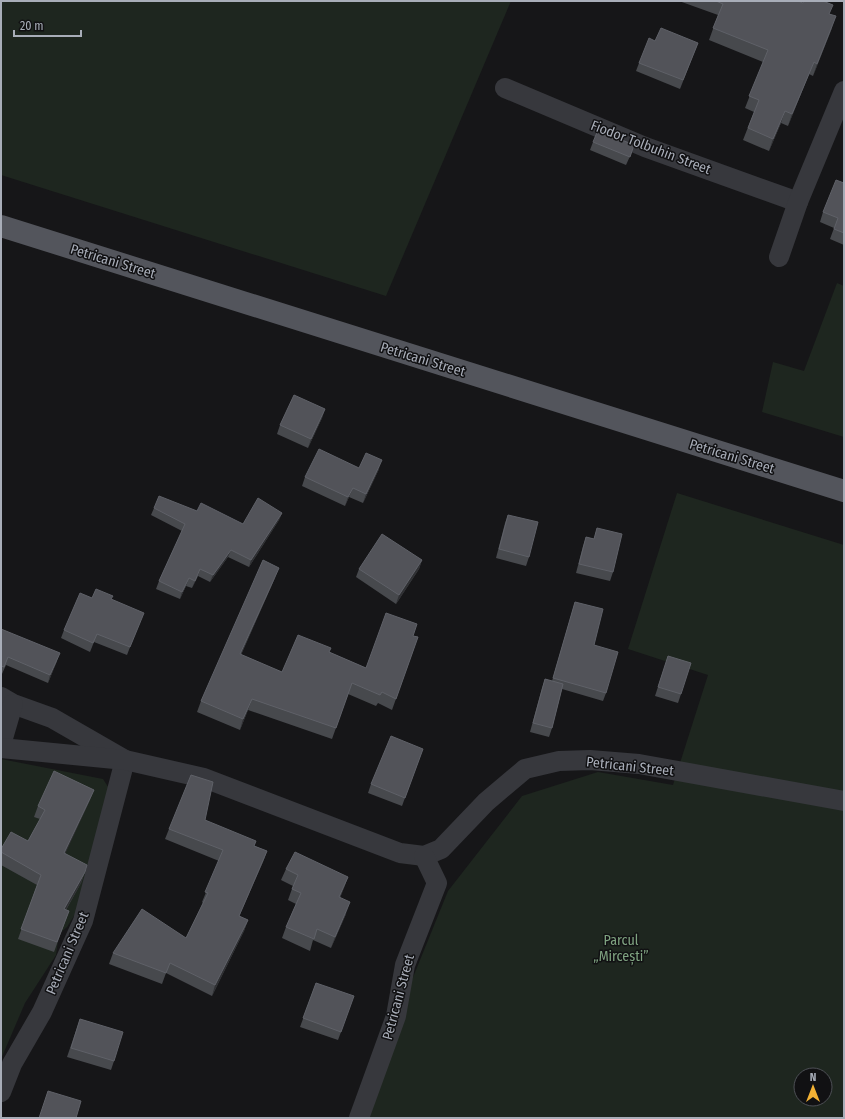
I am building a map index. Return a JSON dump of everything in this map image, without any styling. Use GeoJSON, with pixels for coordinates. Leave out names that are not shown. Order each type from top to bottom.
{"type":"FeatureCollection","features":[{"type":"Feature","properties":{"kind":"main road","name":"Petricani Street"},"geometry":{"type":"LineString","coordinates":[[1,226],[844,492]]}},
{"type":"Feature","properties":{"kind":"street","name":"Fiodor Tolbuhin Street"},"geometry":{"type":"LineString","coordinates":[[505,88],[645,147],[798,202]]}},
{"type":"Feature","properties":{"kind":"street"},"geometry":{"type":"LineString","coordinates":[[779,257],[798,202],[844,91]]}},
{"type":"Feature","properties":{"kind":"street"},"geometry":{"type":"LineString","coordinates":[[1,744],[7,700],[52,718],[125,760]]}},
{"type":"Feature","properties":{"kind":"street"},"geometry":{"type":"LineString","coordinates":[[1,748],[125,760],[204,778],[400,853],[424,856]]}},
{"type":"Feature","properties":{"kind":"street","name":"Petricani Street"},"geometry":{"type":"LineString","coordinates":[[1,1092],[12,1064],[42,1012],[83,921],[125,760]]}},
{"type":"Feature","properties":{"kind":"street","name":"Petricani Street"},"geometry":{"type":"LineString","coordinates":[[359,1118],[396,1016],[405,965],[436,882],[424,856],[441,849],[486,802],[526,768],[559,761],[590,760],[639,764],[844,801]]}},
{"type":"Feature","properties":{"kind":"green space"},"geometry":{"type":"Polygon","coordinates":[[[1,1],[511,1],[386,296],[1,175],[1,1]]]}},
{"type":"Feature","properties":{"kind":"green space"},"geometry":{"type":"Polygon","coordinates":[[[837,283],[844,286],[844,437],[762,412],[773,362],[804,371],[837,283]]]}},
{"type":"Feature","properties":{"kind":"green space","name":"Parcul „Mircești”"},"geometry":{"type":"Polygon","coordinates":[[[677,493],[844,545],[844,1118],[356,1118],[448,891],[522,796],[598,772],[673,785],[708,675],[628,649],[677,493]]]}},
{"type":"Feature","properties":{"kind":"green space"},"geometry":{"type":"Polygon","coordinates":[[[1,759],[103,779],[110,790],[77,911],[67,927],[59,934],[56,955],[25,1003],[1,1059],[1,759]]]}},
{"type":"Feature","properties":{"kind":"building"},"geometry":{"type":"Polygon","coordinates":[[[716,1],[798,1],[803,3],[804,1],[823,1],[833,5],[829,14],[836,16],[817,64],[814,62],[792,114],[785,111],[773,139],[748,128],[759,100],[749,96],[768,50],[713,28],[723,4],[716,1]]]}},
{"type":"Feature","properties":{"kind":"building"},"geometry":{"type":"Polygon","coordinates":[[[661,28],[698,43],[683,80],[639,63],[649,38],[655,41],[661,28]]]}},
{"type":"Feature","properties":{"kind":"building"},"geometry":{"type":"Polygon","coordinates":[[[598,130],[634,145],[630,157],[593,142],[598,130]]]}},
{"type":"Feature","properties":{"kind":"building"},"geometry":{"type":"Polygon","coordinates":[[[836,180],[844,183],[844,233],[834,229],[838,218],[823,212],[836,180]]]}},
{"type":"Feature","properties":{"kind":"building"},"geometry":{"type":"Polygon","coordinates":[[[294,395],[325,409],[311,439],[280,425],[294,395]]]}},
{"type":"Feature","properties":{"kind":"building"},"geometry":{"type":"Polygon","coordinates":[[[319,449],[359,468],[366,453],[382,460],[366,494],[353,488],[348,497],[305,477],[319,449]]]}},
{"type":"Feature","properties":{"kind":"building"},"geometry":{"type":"Polygon","coordinates":[[[159,496],[197,511],[201,503],[243,524],[258,498],[282,513],[251,560],[231,550],[213,575],[200,569],[195,581],[189,578],[182,592],[159,581],[185,524],[154,508],[159,496]]]}},
{"type":"Feature","properties":{"kind":"building"},"geometry":{"type":"Polygon","coordinates":[[[508,515],[538,522],[529,557],[499,549],[508,515]]]}},
{"type":"Feature","properties":{"kind":"building"},"geometry":{"type":"Polygon","coordinates":[[[597,528],[622,534],[613,572],[579,564],[586,537],[594,539],[597,528]]]}},
{"type":"Feature","properties":{"kind":"building"},"geometry":{"type":"Polygon","coordinates":[[[382,534],[422,560],[399,595],[359,569],[382,534]]]}},
{"type":"Feature","properties":{"kind":"building"},"geometry":{"type":"Polygon","coordinates":[[[263,560],[279,568],[240,654],[282,672],[298,635],[331,648],[329,652],[366,668],[386,613],[417,624],[413,636],[418,637],[396,699],[382,692],[380,695],[352,683],[336,728],[252,699],[243,719],[201,701],[263,560]]]}},
{"type":"Feature","properties":{"kind":"building"},"geometry":{"type":"Polygon","coordinates":[[[96,589],[113,596],[111,599],[144,613],[130,647],[97,634],[93,643],[64,630],[80,593],[92,598],[96,589]]]}},
{"type":"Feature","properties":{"kind":"building"},"geometry":{"type":"Polygon","coordinates":[[[575,602],[603,609],[594,645],[618,652],[606,693],[553,678],[575,602]]]}},
{"type":"Feature","properties":{"kind":"building"},"geometry":{"type":"Polygon","coordinates":[[[1,629],[60,653],[50,675],[8,657],[4,667],[1,666],[1,629]]]}},
{"type":"Feature","properties":{"kind":"building"},"geometry":{"type":"Polygon","coordinates":[[[668,656],[691,663],[681,694],[658,687],[668,656]]]}},
{"type":"Feature","properties":{"kind":"building"},"geometry":{"type":"Polygon","coordinates":[[[545,679],[563,684],[552,728],[533,723],[545,679]]]}},
{"type":"Feature","properties":{"kind":"building"},"geometry":{"type":"Polygon","coordinates":[[[391,736],[423,749],[405,798],[371,784],[391,736]]]}},
{"type":"Feature","properties":{"kind":"building"},"geometry":{"type":"Polygon","coordinates":[[[54,771],[94,790],[64,853],[87,865],[85,872],[64,909],[69,911],[57,942],[21,929],[41,875],[1,852],[1,849],[11,832],[28,841],[45,810],[38,806],[54,771]]]}},
{"type":"Feature","properties":{"kind":"building"},"geometry":{"type":"Polygon","coordinates":[[[191,775],[213,782],[205,820],[256,841],[254,846],[267,851],[239,916],[248,920],[215,985],[170,963],[166,973],[113,953],[142,909],[186,938],[208,893],[205,892],[223,850],[169,829],[191,775]]]}},
{"type":"Feature","properties":{"kind":"building"},"geometry":{"type":"Polygon","coordinates":[[[295,852],[348,877],[339,897],[350,902],[335,937],[317,929],[314,939],[286,927],[301,893],[292,889],[298,875],[286,869],[295,852]]]}},
{"type":"Feature","properties":{"kind":"building"},"geometry":{"type":"Polygon","coordinates":[[[316,983],[354,996],[341,1032],[303,1018],[316,983]]]}},
{"type":"Feature","properties":{"kind":"building"},"geometry":{"type":"Polygon","coordinates":[[[80,1019],[123,1032],[114,1061],[71,1048],[80,1019]]]}},
{"type":"Feature","properties":{"kind":"building"},"geometry":{"type":"Polygon","coordinates":[[[48,1091],[81,1101],[76,1118],[39,1118],[48,1091]]]}}]}
